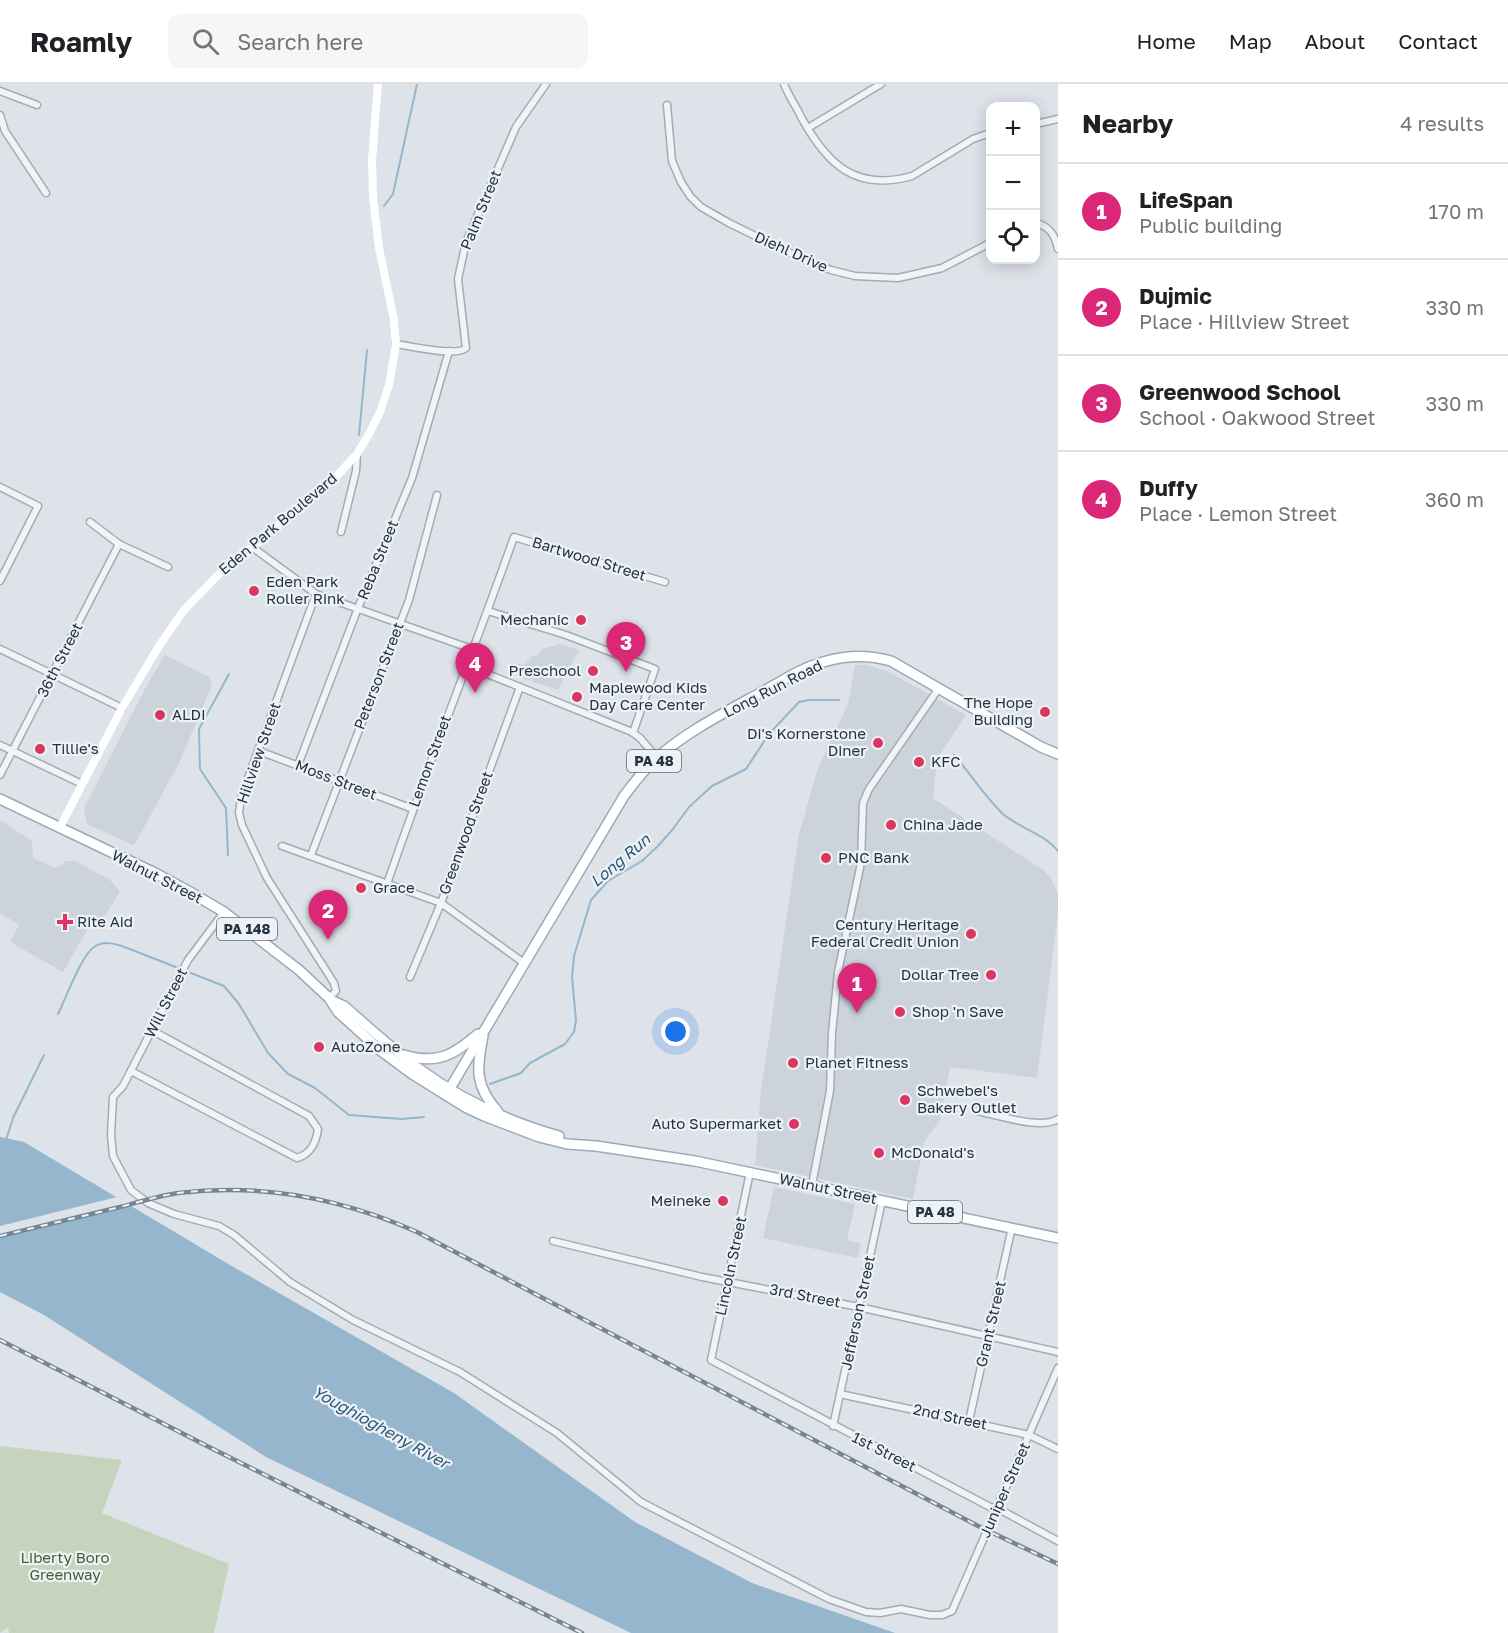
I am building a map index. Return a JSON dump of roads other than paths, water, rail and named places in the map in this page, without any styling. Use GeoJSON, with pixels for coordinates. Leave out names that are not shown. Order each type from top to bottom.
{"type":"FeatureCollection","features":[{"type":"Feature","properties":{"kind":"main road","name":"Eden Park Boulevard"},"geometry":{"type":"LineString","coordinates":[[60,827],[122,708],[159,646],[184,610],[218,575],[334,479],[357,454],[380,412],[389,386],[396,344],[394,320],[379,248],[373,198],[372,160],[378,84]]}},
{"type":"Feature","properties":{"kind":"main road","name":"Long Run Road"},"geometry":{"type":"LineString","coordinates":[[447,1092],[624,796],[657,758],[713,719],[804,669],[837,658],[858,655],[875,656],[891,661],[1041,747],[1058,754]]}},
{"type":"Feature","properties":{"kind":"main road","name":"Walnut Street"},"geometry":{"type":"LineString","coordinates":[[0,799],[181,887],[224,912],[277,952],[329,998],[344,1006],[447,1092],[484,1116],[530,1134],[567,1144],[596,1146],[695,1161],[1058,1238]]}},
{"type":"Feature","properties":{"kind":"main road","name":"Walnut Street"},"geometry":{"type":"LineString","coordinates":[[329,998],[338,1012],[381,1051],[412,1074],[502,1116],[547,1133],[596,1146]]}},
{"type":"Feature","properties":{"kind":"main road"},"geometry":{"type":"LineString","coordinates":[[399,1053],[416,1059],[435,1059],[450,1055],[464,1047],[485,1029]]}},
{"type":"Feature","properties":{"kind":"main road","name":"PA 48"},"geometry":{"type":"LineString","coordinates":[[485,1029],[477,1072],[486,1099],[502,1116]]}},
{"type":"Feature","properties":{"kind":"street","name":"Palm Street"},"geometry":{"type":"LineString","coordinates":[[449,351],[465,350],[467,345],[458,279],[466,242],[516,127],[546,84]]}},
{"type":"Feature","properties":{"kind":"street"},"geometry":{"type":"LineString","coordinates":[[784,84],[820,148],[837,166],[861,179],[901,179],[912,176],[973,139],[986,134]]}},
{"type":"Feature","properties":{"kind":"street"},"geometry":{"type":"LineString","coordinates":[[808,128],[881,84]]}},
{"type":"Feature","properties":{"kind":"street"},"geometry":{"type":"LineString","coordinates":[[0,91],[37,105]]}},
{"type":"Feature","properties":{"kind":"street","name":"Diehl Drive"},"geometry":{"type":"LineString","coordinates":[[668,105],[672,161],[690,196],[701,207],[729,223],[802,259],[855,276],[898,278],[942,268],[986,245]]}},
{"type":"Feature","properties":{"kind":"street"},"geometry":{"type":"LineString","coordinates":[[0,115],[6,131],[46,193]]}},
{"type":"Feature","properties":{"kind":"street"},"geometry":{"type":"LineString","coordinates":[[1040,123],[1058,119]]}},
{"type":"Feature","properties":{"kind":"street"},"geometry":{"type":"LineString","coordinates":[[1040,225],[1049,229],[1056,239],[1058,249]]}},
{"type":"Feature","properties":{"kind":"street"},"geometry":{"type":"LineString","coordinates":[[396,344],[449,351]]}},
{"type":"Feature","properties":{"kind":"street","name":"Reba Street"},"geometry":{"type":"LineString","coordinates":[[298,765],[358,608],[412,478],[449,351]]}},
{"type":"Feature","properties":{"kind":"street"},"geometry":{"type":"LineString","coordinates":[[341,532],[356,471],[357,454]]}},
{"type":"Feature","properties":{"kind":"street"},"geometry":{"type":"LineString","coordinates":[[0,487],[38,506],[0,581]]}},
{"type":"Feature","properties":{"kind":"street","name":"Peterson Street"},"geometry":{"type":"LineString","coordinates":[[311,855],[409,600],[437,495]]}},
{"type":"Feature","properties":{"kind":"street"},"geometry":{"type":"LineString","coordinates":[[90,522],[119,544],[168,567]]}},
{"type":"Feature","properties":{"kind":"street","name":"Bartwood Street"},"geometry":{"type":"LineString","coordinates":[[514,537],[665,582]]}},
{"type":"Feature","properties":{"kind":"street","name":"Lemon Street"},"geometry":{"type":"LineString","coordinates":[[387,884],[465,665],[488,611],[514,537]]}},
{"type":"Feature","properties":{"kind":"street","name":"36th Street"},"geometry":{"type":"LineString","coordinates":[[0,775],[119,544]]}},
{"type":"Feature","properties":{"kind":"street"},"geometry":{"type":"LineString","coordinates":[[252,547],[316,594],[472,649]]}},
{"type":"Feature","properties":{"kind":"street","name":"Hillview Street"},"geometry":{"type":"LineString","coordinates":[[316,594],[239,805],[242,825],[267,878],[334,983],[336,991],[329,998]]}},
{"type":"Feature","properties":{"kind":"street"},"geometry":{"type":"LineString","coordinates":[[488,611],[566,635],[655,669],[633,733]]}},
{"type":"Feature","properties":{"kind":"street"},"geometry":{"type":"LineString","coordinates":[[0,649],[122,708]]}},
{"type":"Feature","properties":{"kind":"street"},"geometry":{"type":"LineString","coordinates":[[465,665],[633,733],[657,758]]}},
{"type":"Feature","properties":{"kind":"street","name":"Greenwood Street"},"geometry":{"type":"LineString","coordinates":[[410,978],[441,903],[520,687]]}},
{"type":"Feature","properties":{"kind":"street"},"geometry":{"type":"LineString","coordinates":[[812,1185],[830,1091],[832,1033],[838,972],[861,863],[863,803],[869,789],[939,688]]}},
{"type":"Feature","properties":{"kind":"street"},"geometry":{"type":"LineString","coordinates":[[0,745],[82,784]]}},
{"type":"Feature","properties":{"kind":"street","name":"Moss Street"},"geometry":{"type":"LineString","coordinates":[[259,751],[413,809]]}},
{"type":"Feature","properties":{"kind":"street"},"geometry":{"type":"LineString","coordinates":[[282,846],[441,903],[524,963]]}},
{"type":"Feature","properties":{"kind":"street","name":"Will Street"},"geometry":{"type":"LineString","coordinates":[[224,912],[188,960],[123,1086],[113,1097],[111,1135],[113,1156],[131,1190],[148,1203],[174,1214],[219,1226],[234,1235],[290,1282],[353,1320],[459,1372],[557,1433],[641,1502],[829,1599],[866,1612],[880,1613],[901,1609],[942,1615],[952,1611]]}},
{"type":"Feature","properties":{"kind":"street"},"geometry":{"type":"LineString","coordinates":[[131,1071],[297,1158],[308,1153],[316,1140],[318,1129],[309,1116],[153,1030]]}},
{"type":"Feature","properties":{"kind":"street"},"geometry":{"type":"LineString","coordinates":[[977,1111],[1036,1123],[1051,1124],[1058,1119]]}},
{"type":"Feature","properties":{"kind":"street","name":"Lincoln Street"},"geometry":{"type":"LineString","coordinates":[[711,1360],[750,1172]]}},
{"type":"Feature","properties":{"kind":"street","name":"Jefferson Street"},"geometry":{"type":"LineString","coordinates":[[833,1426],[882,1201]]}},
{"type":"Feature","properties":{"kind":"street","name":"Grant Street"},"geometry":{"type":"LineString","coordinates":[[969,1421],[1012,1227]]}},
{"type":"Feature","properties":{"kind":"street","name":"3rd Street"},"geometry":{"type":"LineString","coordinates":[[553,1241],[1058,1352]]}},
{"type":"Feature","properties":{"kind":"street","name":"1st Street"},"geometry":{"type":"LineString","coordinates":[[711,1360],[833,1426],[1058,1541]]}},
{"type":"Feature","properties":{"kind":"street","name":"Juniper Street"},"geometry":{"type":"LineString","coordinates":[[952,1611],[1058,1368]]}},
{"type":"Feature","properties":{"kind":"street","name":"2nd Street"},"geometry":{"type":"LineString","coordinates":[[840,1394],[1029,1435],[1058,1449]]}},
{"type":"Feature","properties":{"kind":"water","name":"Youghiogheny River"},"geometry":{"type":"Polygon","coordinates":[[[0,1137],[24,1142],[230,1265],[454,1393],[635,1522],[752,1583],[895,1633],[631,1633],[266,1457],[44,1315],[0,1292],[0,1137]]]}},
{"type":"Feature","properties":{"kind":"waterway"},"geometry":{"type":"LineString","coordinates":[[384,206],[393,194],[417,84]]}},
{"type":"Feature","properties":{"kind":"waterway"},"geometry":{"type":"LineString","coordinates":[[359,435],[367,350]]}},
{"type":"Feature","properties":{"kind":"waterway"},"geometry":{"type":"LineString","coordinates":[[228,855],[226,808],[200,769],[199,729],[229,674]]}},
{"type":"Feature","properties":{"kind":"waterway","name":"Long Run"},"geometry":{"type":"LineString","coordinates":[[490,1084],[521,1073],[530,1063],[565,1044],[574,1032],[576,1020],[572,977],[574,956],[591,900],[608,881],[642,861],[673,829],[689,807],[712,786],[746,769],[769,734],[799,702],[839,700]]}},
{"type":"Feature","properties":{"kind":"waterway","name":"Long Run"},"geometry":{"type":"LineString","coordinates":[[954,755],[1003,814],[1046,840],[1058,851]]}},
{"type":"Feature","properties":{"kind":"waterway","name":"Long Run"},"geometry":{"type":"LineString","coordinates":[[58,1014],[89,952],[101,944],[118,945],[224,986],[239,1004],[268,1053],[288,1074],[315,1088],[349,1115],[402,1119],[424,1117]]}},
{"type":"Feature","properties":{"kind":"waterway","name":"Long Run"},"geometry":{"type":"LineString","coordinates":[[6,1140],[13,1118],[44,1055]]}},
{"type":"Feature","properties":{"kind":"railway"},"geometry":{"type":"LineString","coordinates":[[0,1236],[163,1196],[209,1190],[270,1192],[330,1202],[359,1210],[417,1232],[980,1527],[1058,1564]]}},
{"type":"Feature","properties":{"kind":"railway"},"geometry":{"type":"LineString","coordinates":[[0,1340],[582,1633]]}},
{"type":"Feature","properties":{"kind":"place","name":"Eden Park Roller Rink"},"geometry":{"type":"Point","coordinates":[254,591]}},
{"type":"Feature","properties":{"kind":"place","name":"Mechanic"},"geometry":{"type":"Point","coordinates":[581,620]}},
{"type":"Feature","properties":{"kind":"place","name":"Preschool"},"geometry":{"type":"Point","coordinates":[593,671]}},
{"type":"Feature","properties":{"kind":"place","name":"Greenwood School"},"geometry":{"type":"Point","coordinates":[626,672]}},
{"type":"Feature","properties":{"kind":"place","name":"Duffy"},"geometry":{"type":"Point","coordinates":[475,693]}},
{"type":"Feature","properties":{"kind":"place","name":"Maplewood Kids Day Care Center"},"geometry":{"type":"Point","coordinates":[577,697]}},
{"type":"Feature","properties":{"kind":"place","name":"The Hope Building"},"geometry":{"type":"Point","coordinates":[1045,712]}},
{"type":"Feature","properties":{"kind":"place","name":"ALDI"},"geometry":{"type":"Point","coordinates":[160,715]}},
{"type":"Feature","properties":{"kind":"place","name":"Di's Kornerstone Diner"},"geometry":{"type":"Point","coordinates":[878,743]}},
{"type":"Feature","properties":{"kind":"place","name":"Tillie's"},"geometry":{"type":"Point","coordinates":[40,749]}},
{"type":"Feature","properties":{"kind":"place","name":"KFC"},"geometry":{"type":"Point","coordinates":[919,762]}},
{"type":"Feature","properties":{"kind":"place","name":"China Jade"},"geometry":{"type":"Point","coordinates":[891,825]}},
{"type":"Feature","properties":{"kind":"place","name":"PNC Bank"},"geometry":{"type":"Point","coordinates":[826,858]}},
{"type":"Feature","properties":{"kind":"place","name":"Grace"},"geometry":{"type":"Point","coordinates":[361,888]}},
{"type":"Feature","properties":{"kind":"place","name":"Rite Aid"},"geometry":{"type":"Point","coordinates":[65,922]}},
{"type":"Feature","properties":{"kind":"place","name":"Century Heritage Federal Credit Union"},"geometry":{"type":"Point","coordinates":[971,934]}},
{"type":"Feature","properties":{"kind":"place","name":"Dujmic"},"geometry":{"type":"Point","coordinates":[328,940]}},
{"type":"Feature","properties":{"kind":"place","name":"Dollar Tree"},"geometry":{"type":"Point","coordinates":[991,975]}},
{"type":"Feature","properties":{"kind":"place","name":"Shop 'n Save"},"geometry":{"type":"Point","coordinates":[900,1012]}},
{"type":"Feature","properties":{"kind":"place","name":"LifeSpan"},"geometry":{"type":"Point","coordinates":[857,1013]}},
{"type":"Feature","properties":{"kind":"place","name":"AutoZone"},"geometry":{"type":"Point","coordinates":[319,1047]}},
{"type":"Feature","properties":{"kind":"place","name":"Planet Fitness"},"geometry":{"type":"Point","coordinates":[793,1063]}},
{"type":"Feature","properties":{"kind":"place","name":"Schwebel's Bakery Outlet"},"geometry":{"type":"Point","coordinates":[905,1100]}},
{"type":"Feature","properties":{"kind":"place","name":"Auto Supermarket"},"geometry":{"type":"Point","coordinates":[794,1124]}},
{"type":"Feature","properties":{"kind":"place","name":"McDonald's"},"geometry":{"type":"Point","coordinates":[879,1153]}},
{"type":"Feature","properties":{"kind":"place","name":"Meineke"},"geometry":{"type":"Point","coordinates":[723,1201]}},
{"type":"Feature","properties":{"kind":"park label","name":"Liberty Boro Greenway"},"geometry":{"type":"Point","coordinates":[65,1566]}}]}
